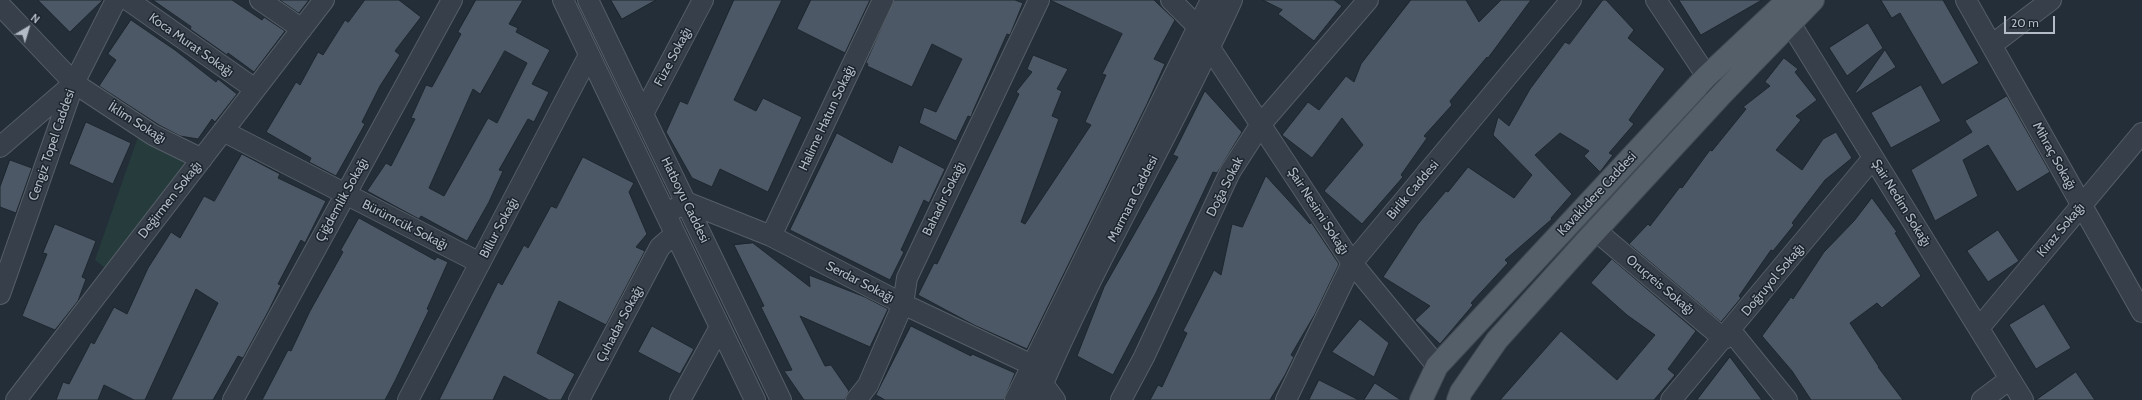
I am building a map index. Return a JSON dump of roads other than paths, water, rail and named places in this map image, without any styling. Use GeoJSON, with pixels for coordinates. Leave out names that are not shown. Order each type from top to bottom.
{"type":"FeatureCollection","features":[{"type":"Feature","properties":{"kind":"main road","name":"Kavaklıdere Caddesi"},"geometry":{"type":"LineString","coordinates":[[1421,400],[1438,366],[1706,78],[1786,10],[1813,0]]}},
{"type":"Feature","properties":{"kind":"main road","name":"Kavaklıdere Caddesi"},"geometry":{"type":"LineString","coordinates":[[1463,397],[1497,340],[1595,230],[1720,96],[1786,10]]}},
{"type":"Feature","properties":{"kind":"main road"},"geometry":{"type":"LineString","coordinates":[[1438,366],[1463,397]]}},
{"type":"Feature","properties":{"kind":"street","name":"Cengiz Topel Caddesi"},"geometry":{"type":"LineString","coordinates":[[0,294],[74,83],[116,0]]}},
{"type":"Feature","properties":{"kind":"street","name":"Koca Murat Sokağı"},"geometry":{"type":"LineString","coordinates":[[128,0],[255,89]]}},
{"type":"Feature","properties":{"kind":"street"},"geometry":{"type":"LineString","coordinates":[[260,0],[302,29]]}},
{"type":"Feature","properties":{"kind":"street","name":"Değirmen Sokağı"},"geometry":{"type":"LineString","coordinates":[[16,400],[324,0]]}},
{"type":"Feature","properties":{"kind":"street","name":"Çiğdemlik Sokağı"},"geometry":{"type":"LineString","coordinates":[[233,400],[452,0]]}},
{"type":"Feature","properties":{"kind":"street","name":"Hatboyu Caddesi"},"geometry":{"type":"LineString","coordinates":[[563,0],[756,400]]}},
{"type":"Feature","properties":{"kind":"street","name":"Hatboyu Caddesi"},"geometry":{"type":"LineString","coordinates":[[588,0],[781,400]]}},
{"type":"Feature","properties":{"kind":"street","name":"Füze Sokağı"},"geometry":{"type":"LineString","coordinates":[[643,114],[703,0]]}},
{"type":"Feature","properties":{"kind":"street","name":"Halime Hatun Sokağı"},"geometry":{"type":"LineString","coordinates":[[771,236],[883,0]]}},
{"type":"Feature","properties":{"kind":"street","name":"Bahadır Sokağı"},"geometry":{"type":"LineString","coordinates":[[856,400],[868,385],[903,304],[907,278],[1039,0]]}},
{"type":"Feature","properties":{"kind":"street","name":"Şair Nesimi Sokağı"},"geometry":{"type":"LineString","coordinates":[[1171,0],[1199,28],[1210,48],[1352,263],[1438,366]]}},
{"type":"Feature","properties":{"kind":"street","name":"Marmara Caddesi"},"geometry":{"type":"LineString","coordinates":[[1016,400],[1199,28],[1211,0]]}},
{"type":"Feature","properties":{"kind":"street","name":"Marmara Caddesi"},"geometry":{"type":"LineString","coordinates":[[1039,392],[1073,316],[1210,48],[1232,0]]}},
{"type":"Feature","properties":{"kind":"street","name":"Doğa Sokak"},"geometry":{"type":"LineString","coordinates":[[1121,400],[1144,357],[1230,172],[1261,124],[1368,0]]}},
{"type":"Feature","properties":{"kind":"street","name":"Birlik Caddesi"},"geometry":{"type":"LineString","coordinates":[[1286,400],[1352,263],[1571,0]]}},
{"type":"Feature","properties":{"kind":"street"},"geometry":{"type":"LineString","coordinates":[[1656,0],[1706,78],[1720,96]]}},
{"type":"Feature","properties":{"kind":"street","name":"Mihraç Sokağı"},"geometry":{"type":"LineString","coordinates":[[1966,0],[2142,312]]}},
{"type":"Feature","properties":{"kind":"street"},"geometry":{"type":"LineString","coordinates":[[1992,44],[2051,0]]}},
{"type":"Feature","properties":{"kind":"street","name":"İklim Sokağı"},"geometry":{"type":"LineString","coordinates":[[0,5],[74,83],[153,135],[202,159]]}},
{"type":"Feature","properties":{"kind":"street","name":"Şair Nedim Sokağı"},"geometry":{"type":"LineString","coordinates":[[1786,10],[1873,158],[2023,400]]}},
{"type":"Feature","properties":{"kind":"street","name":"Billur Sokağı"},"geometry":{"type":"LineString","coordinates":[[408,400],[589,56]]}},
{"type":"Feature","properties":{"kind":"street"},"geometry":{"type":"LineString","coordinates":[[0,147],[74,83]]}},
{"type":"Feature","properties":{"kind":"street","name":"Bürümcük Sokağı"},"geometry":{"type":"LineString","coordinates":[[223,131],[480,263]]}},
{"type":"Feature","properties":{"kind":"street","name":"Kiraz Sokağı"},"geometry":{"type":"LineString","coordinates":[[1979,328],[2142,133]]}},
{"type":"Feature","properties":{"kind":"street","name":"Doğruyol Sokağı"},"geometry":{"type":"LineString","coordinates":[[1671,400],[1728,335],[1873,158]]}},
{"type":"Feature","properties":{"kind":"street"},"geometry":{"type":"LineString","coordinates":[[666,214],[686,202]]}},
{"type":"Feature","properties":{"kind":"street","name":"Serdar Sokağı"},"geometry":{"type":"LineString","coordinates":[[686,202],[771,236],[903,304],[1032,365]]}},
{"type":"Feature","properties":{"kind":"street","name":"Oruçreis Sokağı"},"geometry":{"type":"LineString","coordinates":[[1595,230],[1728,335],[1787,400]]}},
{"type":"Feature","properties":{"kind":"street","name":"Hatboyu Caddesi"},"geometry":{"type":"LineString","coordinates":[[660,247],[675,234]]}},
{"type":"Feature","properties":{"kind":"street","name":"Çuhadar Sokağı"},"geometry":{"type":"LineString","coordinates":[[579,400],[660,247]]}},
{"type":"Feature","properties":{"kind":"street"},"geometry":{"type":"LineString","coordinates":[[680,400],[720,327]]}},
{"type":"Feature","properties":{"kind":"street"},"geometry":{"type":"LineString","coordinates":[[1032,365],[1039,392],[1055,400]]}},
{"type":"Feature","properties":{"kind":"street"},"geometry":{"type":"LineString","coordinates":[[1982,400],[2010,379]]}}]}
